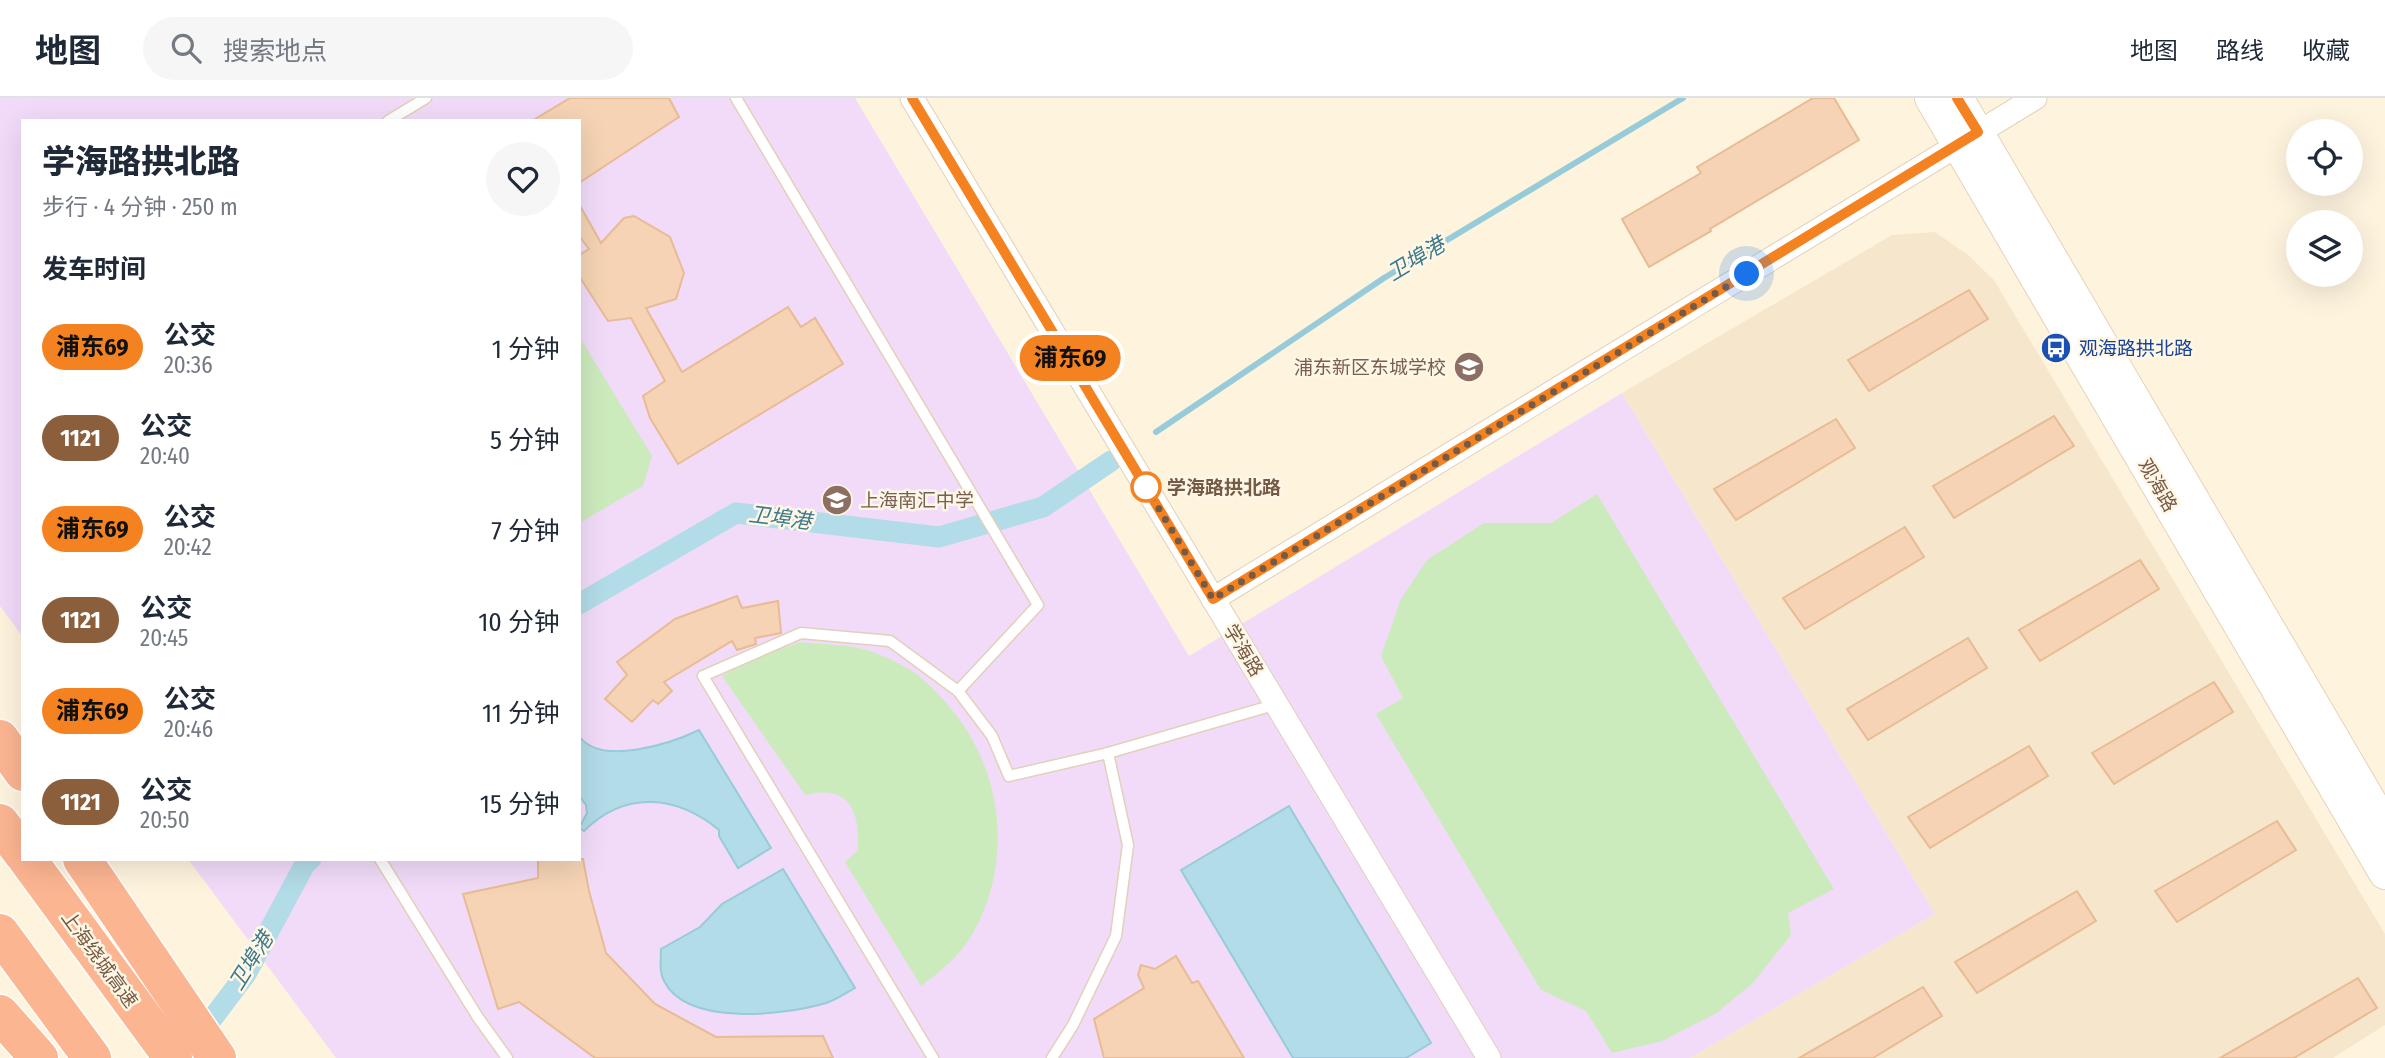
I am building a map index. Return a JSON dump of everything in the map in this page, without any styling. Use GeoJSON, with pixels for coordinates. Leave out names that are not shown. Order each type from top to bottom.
{"type":"FeatureCollection","features":[{"type":"Feature","properties":{"kind":"highway"},"geometry":{"type":"LineString","coordinates":[[0,739],[21,769]]}},
{"type":"Feature","properties":{"kind":"highway"},"geometry":{"type":"LineString","coordinates":[[0,823],[21,851]]}},
{"type":"Feature","properties":{"kind":"highway","name":"上海绕城高速"},"geometry":{"type":"LineString","coordinates":[[28,861],[169,1052]]}},
{"type":"Feature","properties":{"kind":"highway"},"geometry":{"type":"LineString","coordinates":[[83,861],[217,1058]]}},
{"type":"Feature","properties":{"kind":"highway"},"geometry":{"type":"LineString","coordinates":[[0,933],[92,1058]]}},
{"type":"Feature","properties":{"kind":"highway"},"geometry":{"type":"LineString","coordinates":[[0,1014],[39,1058]]}},
{"type":"Feature","properties":{"kind":"main road","name":"观海路"},"geometry":{"type":"LineString","coordinates":[[1931,98],[1968,139],[2385,827]]}},
{"type":"Feature","properties":{"kind":"main road","name":"观海路"},"geometry":{"type":"LineString","coordinates":[[1957,98],[1968,139],[2385,873]]}},
{"type":"Feature","properties":{"kind":"street","name":"学海路"},"geometry":{"type":"LineString","coordinates":[[912,98],[1489,1058]]}},
{"type":"Feature","properties":{"kind":"street"},"geometry":{"type":"LineString","coordinates":[[1213,599],[2035,98]]}},
{"type":"Feature","properties":{"kind":"lane"},"geometry":{"type":"LineString","coordinates":[[391,119],[426,98]]}},
{"type":"Feature","properties":{"kind":"lane"},"geometry":{"type":"LineString","coordinates":[[736,98],[1038,605],[958,691]]}},
{"type":"Feature","properties":{"kind":"lane"},"geometry":{"type":"LineString","coordinates":[[933,1058],[703,676],[802,632],[890,642],[958,691],[992,736],[1009,776],[1108,753],[1277,704]]}},
{"type":"Feature","properties":{"kind":"lane"},"geometry":{"type":"LineString","coordinates":[[1052,1058],[1073,1025],[1116,936],[1128,845],[1108,753]]}},
{"type":"Feature","properties":{"kind":"lane"},"geometry":{"type":"LineString","coordinates":[[381,861],[477,1016],[507,1058]]}},
{"type":"Feature","properties":{"kind":"shaded area","name":"上海南汇中学"},"geometry":{"type":"Polygon","coordinates":[[[0,98],[855,98],[1189,656],[1622,393],[1935,914],[1690,1058],[336,1058],[189,861],[581,861],[581,119],[21,119],[21,634],[0,606],[0,98]]]}},
{"type":"Feature","properties":{"kind":"shaded area"},"geometry":{"type":"Polygon","coordinates":[[[1935,232],[1968,255],[1994,280],[2385,934],[2385,1025],[2333,1058],[1690,1058],[1935,914],[1622,393],[1892,235],[1935,232]]]}},
{"type":"Feature","properties":{"kind":"green space"},"geometry":{"type":"Polygon","coordinates":[[[581,339],[652,456],[643,486],[581,522],[581,339]]]}},
{"type":"Feature","properties":{"kind":"green space"},"geometry":{"type":"Polygon","coordinates":[[[1597,494],[1834,889],[1788,913],[1791,935],[1752,984],[1715,1014],[1662,1041],[1612,1053],[1586,1011],[1541,990],[1376,714],[1403,698],[1381,656],[1401,599],[1427,560],[1484,523],[1551,523],[1597,494]]]}},
{"type":"Feature","properties":{"kind":"green space"},"geometry":{"type":"Polygon","coordinates":[[[801,642],[862,649],[909,669],[944,700],[967,730],[981,757],[991,786],[996,815],[998,845],[994,875],[986,905],[973,933],[956,956],[921,986],[845,862],[858,850],[857,823],[849,803],[832,793],[805,795],[722,676],[758,657],[801,642]]]}},
{"type":"Feature","properties":{"kind":"water"},"geometry":{"type":"Polygon","coordinates":[[[699,730],[771,848],[738,868],[719,836],[719,830],[686,810],[651,802],[634,803],[616,809],[584,831],[581,829],[587,813],[586,805],[581,799],[581,738],[589,745],[603,750],[620,751],[637,750],[672,741],[699,730]]]}},
{"type":"Feature","properties":{"kind":"water"},"geometry":{"type":"Polygon","coordinates":[[[1289,806],[1431,1043],[1406,1058],[1293,1058],[1181,870],[1289,806]]]}},
{"type":"Feature","properties":{"kind":"water"},"geometry":{"type":"Polygon","coordinates":[[[783,869],[855,988],[826,1003],[763,1013],[715,1011],[693,1006],[676,996],[662,977],[661,949],[700,927],[722,904],[783,869]]]}},
{"type":"Feature","properties":{"kind":"building"},"geometry":{"type":"Polygon","coordinates":[[[570,98],[669,98],[679,117],[581,182],[581,119],[535,119],[570,98]]]}},
{"type":"Feature","properties":{"kind":"building"},"geometry":{"type":"Polygon","coordinates":[[[1813,98],[1834,98],[1859,140],[1649,267],[1622,219],[1701,173],[1697,167],[1813,98]]]}},
{"type":"Feature","properties":{"kind":"building"},"geometry":{"type":"Polygon","coordinates":[[[581,208],[601,243],[624,218],[634,216],[670,237],[684,273],[676,299],[646,308],[682,372],[788,307],[801,327],[815,318],[843,364],[678,464],[650,418],[643,396],[665,381],[631,318],[608,321],[581,279],[581,254],[589,249],[581,239],[581,208]]]}},
{"type":"Feature","properties":{"kind":"building"},"geometry":{"type":"Polygon","coordinates":[[[1969,290],[1988,319],[1869,391],[1848,360],[1969,290]]]}},
{"type":"Feature","properties":{"kind":"building"},"geometry":{"type":"Polygon","coordinates":[[[2054,416],[2074,446],[1954,518],[1933,486],[2054,416]]]}},
{"type":"Feature","properties":{"kind":"building"},"geometry":{"type":"Polygon","coordinates":[[[1836,419],[1855,448],[1736,520],[1714,489],[1836,419]]]}},
{"type":"Feature","properties":{"kind":"building"},"geometry":{"type":"Polygon","coordinates":[[[1905,527],[1924,557],[1805,629],[1783,598],[1905,527]]]}},
{"type":"Feature","properties":{"kind":"building"},"geometry":{"type":"Polygon","coordinates":[[[2140,560],[2159,589],[2040,661],[2019,630],[2140,560]]]}},
{"type":"Feature","properties":{"kind":"building"},"geometry":{"type":"Polygon","coordinates":[[[737,596],[742,608],[778,601],[781,633],[755,638],[756,644],[737,650],[732,641],[664,682],[672,691],[658,704],[653,700],[632,722],[605,699],[627,675],[617,662],[675,619],[737,596]]]}},
{"type":"Feature","properties":{"kind":"building"},"geometry":{"type":"Polygon","coordinates":[[[1968,638],[1987,668],[1868,740],[1847,709],[1968,638]]]}},
{"type":"Feature","properties":{"kind":"building"},"geometry":{"type":"Polygon","coordinates":[[[2214,682],[2233,712],[2114,784],[2092,753],[2214,682]]]}},
{"type":"Feature","properties":{"kind":"building"},"geometry":{"type":"Polygon","coordinates":[[[2029,746],[2048,776],[1930,848],[1908,817],[2029,746]]]}},
{"type":"Feature","properties":{"kind":"building"},"geometry":{"type":"Polygon","coordinates":[[[2277,821],[2296,850],[2177,922],[2155,891],[2277,821]]]}},
{"type":"Feature","properties":{"kind":"building"},"geometry":{"type":"Polygon","coordinates":[[[583,859],[606,953],[655,1004],[716,1037],[823,1036],[833,1058],[595,1058],[519,1002],[498,1009],[463,894],[538,878],[538,861],[583,859]]]}},
{"type":"Feature","properties":{"kind":"building"},"geometry":{"type":"Polygon","coordinates":[[[2077,891],[2096,921],[1977,993],[1955,962],[2077,891]]]}},
{"type":"Feature","properties":{"kind":"building"},"geometry":{"type":"Polygon","coordinates":[[[1176,956],[1192,983],[1198,981],[1244,1058],[1104,1058],[1094,1019],[1144,988],[1138,975],[1141,965],[1155,969],[1176,956]]]}},
{"type":"Feature","properties":{"kind":"building"},"geometry":{"type":"Polygon","coordinates":[[[2358,978],[2377,1008],[2294,1058],[2220,1058],[2358,978]]]}},
{"type":"Feature","properties":{"kind":"building"},"geometry":{"type":"Polygon","coordinates":[[[1923,987],[1942,1016],[1873,1058],[1799,1058],[1923,987]]]}},
{"type":"Feature","properties":{"kind":"waterway","name":"卫埠港"},"geometry":{"type":"LineString","coordinates":[[1156,432],[1384,278],[1683,98]]}},
{"type":"Feature","properties":{"kind":"waterway","name":"卫埠港"},"geometry":{"type":"LineString","coordinates":[[581,603],[736,513],[939,537],[1043,507],[1111,461]]}},
{"type":"Feature","properties":{"kind":"waterway","name":"卫埠港"},"geometry":{"type":"LineString","coordinates":[[196,1040],[246,974],[309,861]]}},
{"type":"Feature","properties":{"kind":"bus line","name":"浦东69"},"geometry":{"type":"LineString","coordinates":[[912,98],[1213,599],[1978,132],[1957,98]]}},
{"type":"Feature","properties":{"kind":"place","name":"观海路拱北路"},"geometry":{"type":"Point","coordinates":[2056,348]}},
{"type":"Feature","properties":{"kind":"place","name":"浦东新区东城学校"},"geometry":{"type":"Point","coordinates":[1469,367]}},
{"type":"Feature","properties":{"kind":"place","name":"学海路拱北路"},"geometry":{"type":"Point","coordinates":[1146,487]}},
{"type":"Feature","properties":{"kind":"place","name":"上海南汇中学"},"geometry":{"type":"Point","coordinates":[837,500]}},
{"type":"Feature","properties":{"kind":"route"},"geometry":{"type":"LineString","coordinates":[[1146,487],[1213,599],[1747,274]]}}]}
